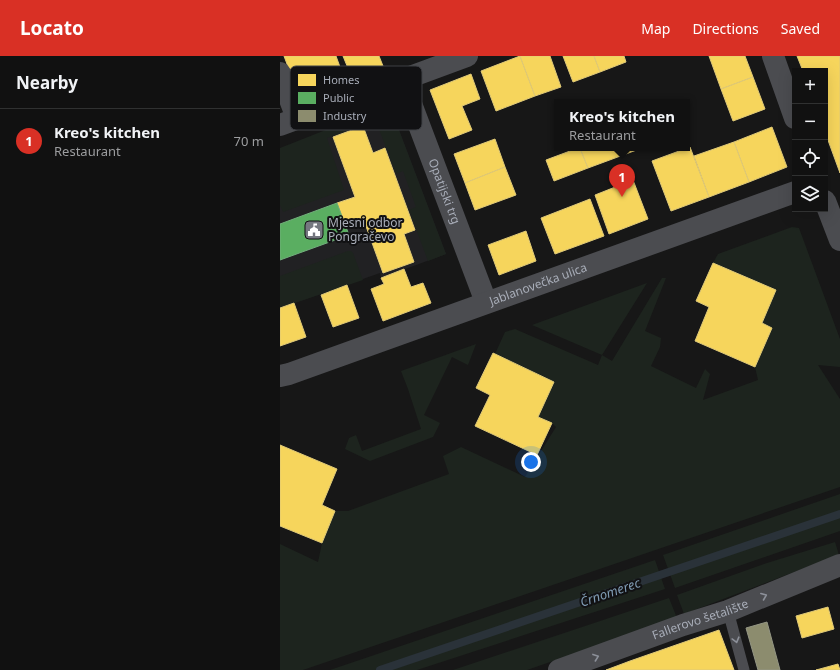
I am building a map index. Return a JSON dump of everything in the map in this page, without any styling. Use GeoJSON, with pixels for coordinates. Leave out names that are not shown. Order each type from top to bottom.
{"type":"FeatureCollection","features":[{"type":"Feature","properties":{"kind":"street"},"geometry":{"type":"LineString","coordinates":[[422,73],[467,56]]}},
{"type":"Feature","properties":{"kind":"street"},"geometry":{"type":"LineString","coordinates":[[773,56],[792,110]]}},
{"type":"Feature","properties":{"kind":"street"},"geometry":{"type":"LineString","coordinates":[[280,73],[289,122]]}},
{"type":"Feature","properties":{"kind":"street","name":"Opatijski trg"},"geometry":{"type":"LineString","coordinates":[[421,130],[486,302]]}},
{"type":"Feature","properties":{"kind":"street","name":"Jablanovečka ulica"},"geometry":{"type":"LineString","coordinates":[[280,376],[792,193]]}},
{"type":"Feature","properties":{"kind":"street"},"geometry":{"type":"LineString","coordinates":[[828,209],[840,240]]}},
{"type":"Feature","properties":{"kind":"street","name":"Fallerovo šetalište"},"geometry":{"type":"LineString","coordinates":[[559,670],[683,625],[728,611],[840,568]]}},
{"type":"Feature","properties":{"kind":"lane"},"geometry":{"type":"LineString","coordinates":[[728,611],[744,670]]}},
{"type":"Feature","properties":{"kind":"shaded area"},"geometry":{"type":"Polygon","coordinates":[[[326,130],[350,130],[327,138],[344,190],[283,212],[280,205],[280,148],[326,130]]]}},
{"type":"Feature","properties":{"kind":"shaded area"},"geometry":{"type":"Polygon","coordinates":[[[334,130],[399,130],[446,254],[381,278],[380,273],[280,308],[280,150],[334,130]]]}},
{"type":"Feature","properties":{"kind":"shaded area"},"geometry":{"type":"Polygon","coordinates":[[[379,130],[399,130],[446,254],[428,261],[409,210],[416,207],[403,171],[396,174],[379,130]]]}},
{"type":"Feature","properties":{"kind":"shaded area"},"geometry":{"type":"Polygon","coordinates":[[[792,227],[799,228],[840,339],[840,367],[818,365],[840,399],[840,487],[303,670],[280,670],[280,544],[318,562],[322,543],[335,511],[348,511],[449,474],[443,456],[461,447],[525,477],[556,427],[552,423],[538,417],[554,382],[495,354],[505,332],[515,329],[598,365],[602,355],[612,361],[662,278],[666,278],[645,331],[661,338],[660,347],[651,366],[696,388],[705,369],[710,374],[703,400],[758,380],[755,367],[772,328],[762,323],[776,290],[713,263],[718,254],[792,227]]]}},
{"type":"Feature","properties":{"kind":"shaded area"},"geometry":{"type":"Polygon","coordinates":[[[348,251],[353,253],[363,280],[280,308],[280,276],[348,251]]]}},
{"type":"Feature","properties":{"kind":"shaded area"},"geometry":{"type":"Polygon","coordinates":[[[647,283],[602,355],[532,325],[647,283]]]}},
{"type":"Feature","properties":{"kind":"shaded area"},"geometry":{"type":"Polygon","coordinates":[[[476,344],[468,365],[452,357],[424,415],[440,423],[433,437],[370,461],[345,449],[349,438],[356,435],[362,451],[421,429],[401,371],[476,344]]]}},
{"type":"Feature","properties":{"kind":"shaded area"},"geometry":{"type":"Polygon","coordinates":[[[840,494],[840,531],[675,588],[663,555],[840,494]]]}},
{"type":"Feature","properties":{"kind":"shaded area"},"geometry":{"type":"Polygon","coordinates":[[[835,542],[839,555],[684,614],[677,595],[767,563],[835,542]]]}},
{"type":"Feature","properties":{"kind":"shaded area"},"geometry":{"type":"Polygon","coordinates":[[[655,560],[665,589],[417,670],[330,670],[655,560]]]}},
{"type":"Feature","properties":{"kind":"shaded area"},"geometry":{"type":"Polygon","coordinates":[[[669,598],[677,618],[527,670],[453,670],[669,598]]]}},
{"type":"Feature","properties":{"kind":"building: Homes"},"geometry":{"type":"Polygon","coordinates":[[[284,56],[336,56],[340,66],[290,66],[290,72],[284,56]]]}},
{"type":"Feature","properties":{"kind":"building: Homes"},"geometry":{"type":"Polygon","coordinates":[[[343,56],[379,56],[383,66],[347,66],[343,56]]]}},
{"type":"Feature","properties":{"kind":"building: Homes"},"geometry":{"type":"Polygon","coordinates":[[[520,56],[535,96],[496,111],[481,71],[520,56]]]}},
{"type":"Feature","properties":{"kind":"building: Homes"},"geometry":{"type":"Polygon","coordinates":[[[520,56],[550,56],[561,87],[535,96],[520,56]]]}},
{"type":"Feature","properties":{"kind":"building: Homes"},"geometry":{"type":"Polygon","coordinates":[[[563,56],[594,56],[600,72],[573,82],[563,56]]]}},
{"type":"Feature","properties":{"kind":"building: Homes"},"geometry":{"type":"Polygon","coordinates":[[[594,56],[624,56],[626,62],[600,72],[594,56]]]}},
{"type":"Feature","properties":{"kind":"building: Homes"},"geometry":{"type":"Polygon","coordinates":[[[709,56],[745,56],[753,77],[721,89],[709,56]]]}},
{"type":"Feature","properties":{"kind":"building: Homes"},"geometry":{"type":"Polygon","coordinates":[[[797,56],[840,56],[840,173],[828,140],[828,68],[802,68],[797,56]]]}},
{"type":"Feature","properties":{"kind":"building: Homes"},"geometry":{"type":"Polygon","coordinates":[[[471,74],[480,99],[462,106],[472,130],[449,139],[430,90],[471,74]]]}},
{"type":"Feature","properties":{"kind":"building: Homes"},"geometry":{"type":"Polygon","coordinates":[[[753,77],[765,109],[733,121],[721,89],[753,77]]]}},
{"type":"Feature","properties":{"kind":"building: Homes"},"geometry":{"type":"Polygon","coordinates":[[[772,127],[787,167],[749,182],[734,142],[772,127]]]}},
{"type":"Feature","properties":{"kind":"building: Homes"},"geometry":{"type":"Polygon","coordinates":[[[352,130],[364,130],[373,153],[385,148],[415,230],[404,234],[414,262],[383,273],[363,218],[345,224],[337,203],[355,197],[333,137],[352,130]]]}},
{"type":"Feature","properties":{"kind":"building: Homes"},"geometry":{"type":"Polygon","coordinates":[[[495,139],[505,167],[465,183],[454,154],[495,139]]]}},
{"type":"Feature","properties":{"kind":"building: Homes"},"geometry":{"type":"Polygon","coordinates":[[[734,142],[749,182],[709,197],[694,156],[734,142]]]}},
{"type":"Feature","properties":{"kind":"building: Homes"},"geometry":{"type":"Polygon","coordinates":[[[690,147],[709,197],[671,211],[652,161],[679,151],[690,151],[690,147]]]}},
{"type":"Feature","properties":{"kind":"building: Homes"},"geometry":{"type":"Polygon","coordinates":[[[570,151],[581,151],[588,168],[554,181],[546,160],[570,151]]]}},
{"type":"Feature","properties":{"kind":"building: Homes"},"geometry":{"type":"Polygon","coordinates":[[[581,151],[634,151],[588,168],[581,151]]]}},
{"type":"Feature","properties":{"kind":"building: Homes"},"geometry":{"type":"Polygon","coordinates":[[[505,167],[516,195],[475,210],[465,183],[505,167]]]}},
{"type":"Feature","properties":{"kind":"building: Homes"},"geometry":{"type":"Polygon","coordinates":[[[633,180],[648,219],[609,234],[595,195],[633,180]]]}},
{"type":"Feature","properties":{"kind":"building: Homes"},"geometry":{"type":"Polygon","coordinates":[[[590,199],[604,236],[555,254],[541,218],[590,199]]]}},
{"type":"Feature","properties":{"kind":"building: Homes"},"geometry":{"type":"Polygon","coordinates":[[[526,231],[536,261],[499,275],[488,245],[526,231]]]}},
{"type":"Feature","properties":{"kind":"building: Homes"},"geometry":{"type":"Polygon","coordinates":[[[713,263],[776,290],[762,323],[772,328],[755,367],[695,341],[709,307],[696,301],[713,263]]]}},
{"type":"Feature","properties":{"kind":"building: Homes"},"geometry":{"type":"Polygon","coordinates":[[[404,269],[411,287],[423,283],[431,303],[383,321],[371,289],[384,284],[381,278],[404,269]]]}},
{"type":"Feature","properties":{"kind":"building: Homes"},"geometry":{"type":"Polygon","coordinates":[[[347,285],[359,318],[333,327],[321,295],[347,285]]]}},
{"type":"Feature","properties":{"kind":"building: Homes"},"geometry":{"type":"Polygon","coordinates":[[[294,303],[306,337],[280,346],[280,308],[294,303]]]}},
{"type":"Feature","properties":{"kind":"building: Homes"},"geometry":{"type":"Polygon","coordinates":[[[493,353],[554,382],[538,417],[552,423],[537,455],[475,426],[490,395],[476,388],[493,353]]]}},
{"type":"Feature","properties":{"kind":"building: Homes"},"geometry":{"type":"Polygon","coordinates":[[[280,445],[337,469],[322,505],[335,511],[322,543],[280,526],[280,445]]]}},
{"type":"Feature","properties":{"kind":"building: Homes"},"geometry":{"type":"Polygon","coordinates":[[[828,607],[834,629],[802,638],[796,616],[828,607]]]}},
{"type":"Feature","properties":{"kind":"building: Homes"},"geometry":{"type":"Polygon","coordinates":[[[719,630],[734,670],[606,670],[630,661],[719,630]]]}},
{"type":"Feature","properties":{"kind":"building: Homes"},"geometry":{"type":"Polygon","coordinates":[[[838,664],[840,670],[816,670],[838,664]]]}},
{"type":"Feature","properties":{"kind":"building: Public","name":"Mjesni odbor Pongračevo"},"geometry":{"type":"Polygon","coordinates":[[[337,203],[349,235],[280,260],[280,224],[337,203]]]}},
{"type":"Feature","properties":{"kind":"building: Industry"},"geometry":{"type":"Polygon","coordinates":[[[767,622],[780,670],[758,670],[746,628],[767,622]]]}},
{"type":"Feature","properties":{"kind":"waterway","name":"Črnomerec"},"geometry":{"type":"LineString","coordinates":[[380,670],[840,514]]}},
{"type":"Feature","properties":{"kind":"place","name":"Kreo's kitchen"},"geometry":{"type":"Point","coordinates":[622,197]}},
{"type":"Feature","properties":{"kind":"place","name":"Mjesni odbor Pongračevo"},"geometry":{"type":"Point","coordinates":[314,230]}}]}
